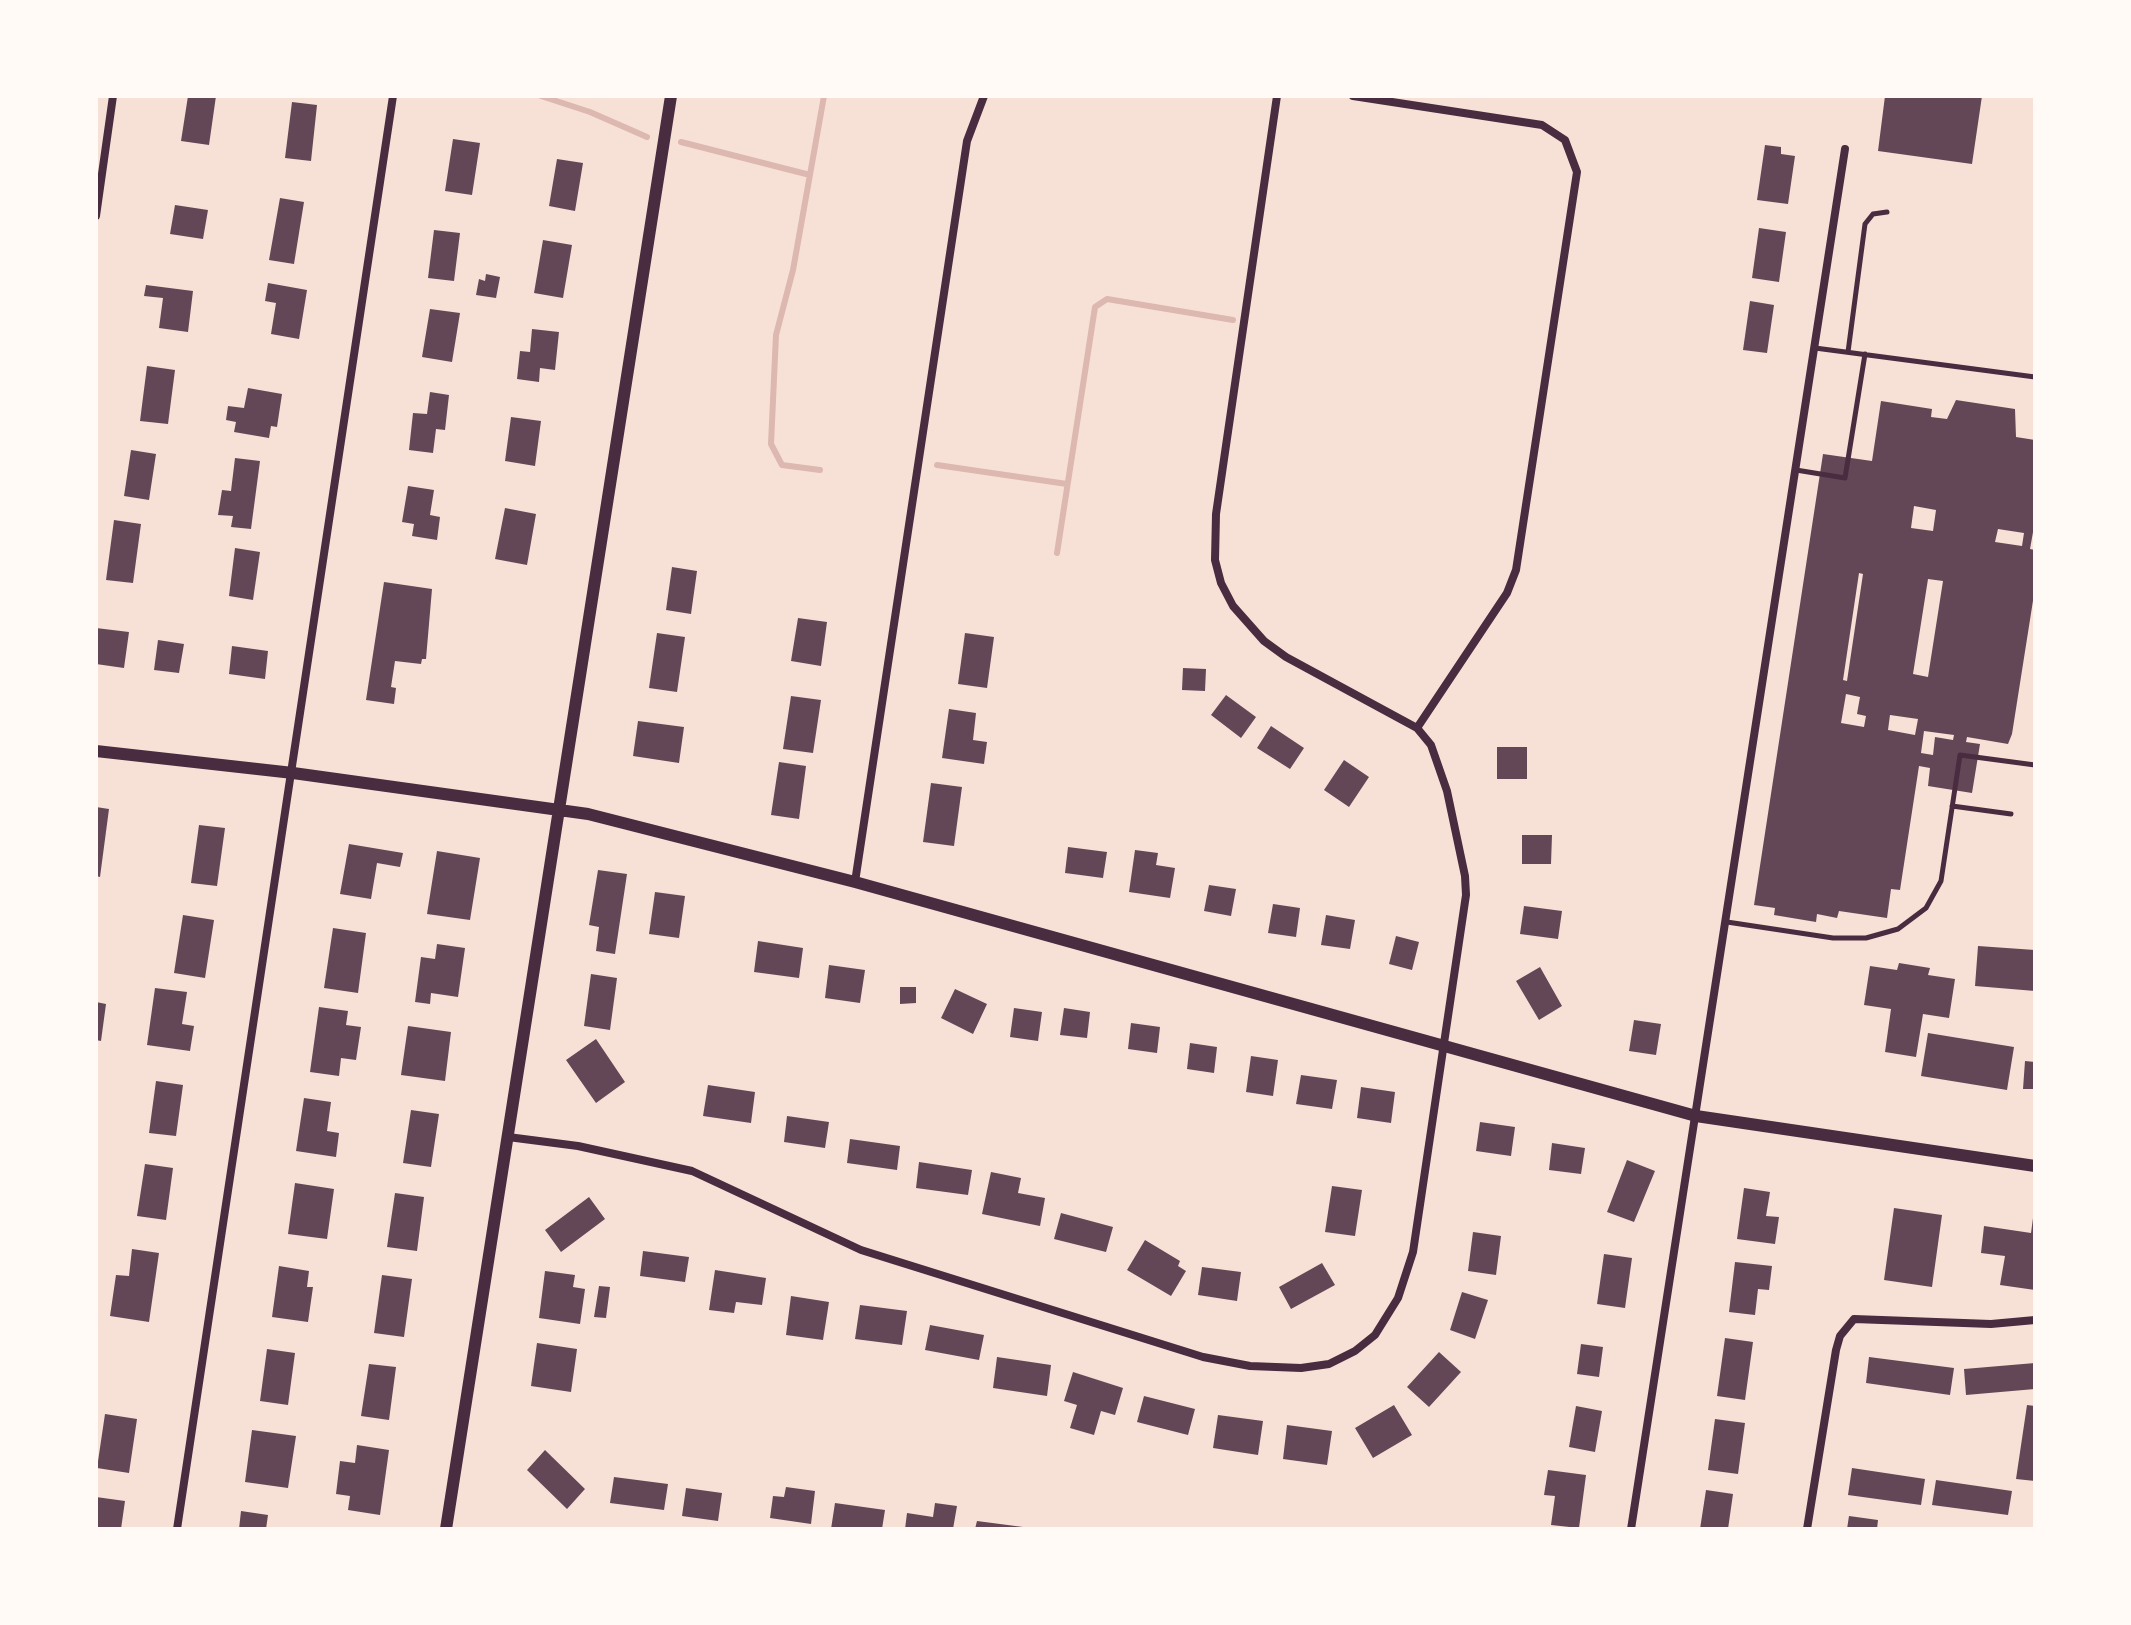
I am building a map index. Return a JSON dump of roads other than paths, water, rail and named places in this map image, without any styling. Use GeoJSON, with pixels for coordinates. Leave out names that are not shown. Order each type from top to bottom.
{"type":"FeatureCollection","features":[{"type":"Feature","properties":{"kind":"street"},"geometry":{"type":"LineString","coordinates":[[96,216],[113,96]]}},
{"type":"Feature","properties":{"kind":"street"},"geometry":{"type":"LineString","coordinates":[[177,1529],[393,96]]}},
{"type":"Feature","properties":{"kind":"street"},"geometry":{"type":"LineString","coordinates":[[446,1529],[671,96]]}},
{"type":"Feature","properties":{"kind":"street"},"geometry":{"type":"LineString","coordinates":[[855,882],[967,141],[984,96]]}},
{"type":"Feature","properties":{"kind":"street"},"geometry":{"type":"LineString","coordinates":[[508,1137],[591,1148],[692,1171],[861,1250],[1203,1357],[1250,1366],[1301,1368],[1329,1364],[1355,1351],[1375,1335],[1398,1298],[1413,1252],[1466,895],[1465,876],[1447,791],[1431,745],[1417,728],[1286,657],[1264,641],[1233,606],[1221,583],[1215,560],[1216,514],[1277,96]]}},
{"type":"Feature","properties":{"kind":"street"},"geometry":{"type":"LineString","coordinates":[[1353,96],[1542,125],[1565,140],[1577,172],[1516,570],[1507,593],[1417,728]]}},
{"type":"Feature","properties":{"kind":"street"},"geometry":{"type":"LineString","coordinates":[[1631,1529],[1845,149]]}},
{"type":"Feature","properties":{"kind":"street"},"geometry":{"type":"LineString","coordinates":[[96,751],[559,808],[855,882],[1696,1116],[2035,1166]]}},
{"type":"Feature","properties":{"kind":"street"},"geometry":{"type":"LineString","coordinates":[[1807,1529],[1836,1350],[1840,1336],[1854,1319],[1991,1324],[2035,1320]]}},
{"type":"Feature","properties":{"kind":"lane"},"geometry":{"type":"LineString","coordinates":[[1848,352],[1865,224],[1873,214],[1887,212]]}},
{"type":"Feature","properties":{"kind":"lane"},"geometry":{"type":"LineString","coordinates":[[1815,348],[2035,377]]}},
{"type":"Feature","properties":{"kind":"lane"},"geometry":{"type":"LineString","coordinates":[[1796,470],[1845,478],[1865,354]]}},
{"type":"Feature","properties":{"kind":"lane"},"geometry":{"type":"LineString","coordinates":[[1727,922],[1833,938],[1866,938],[1898,929],[1926,908],[1941,881],[1960,755],[2035,765]]}},
{"type":"Feature","properties":{"kind":"lane"},"geometry":{"type":"LineString","coordinates":[[1952,806],[2011,814]]}},
{"type":"Feature","properties":{"kind":"waterway"},"geometry":{"type":"LineString","coordinates":[[541,96],[590,112],[647,137]]}},
{"type":"Feature","properties":{"kind":"waterway"},"geometry":{"type":"LineString","coordinates":[[820,470],[782,465],[771,444],[776,335],[793,270],[824,96]]}},
{"type":"Feature","properties":{"kind":"waterway"},"geometry":{"type":"LineString","coordinates":[[681,142],[810,175]]}},
{"type":"Feature","properties":{"kind":"waterway"},"geometry":{"type":"LineString","coordinates":[[1057,553],[1095,307],[1107,299],[1233,320]]}},
{"type":"Feature","properties":{"kind":"waterway"},"geometry":{"type":"LineString","coordinates":[[937,465],[1067,484]]}}]}
